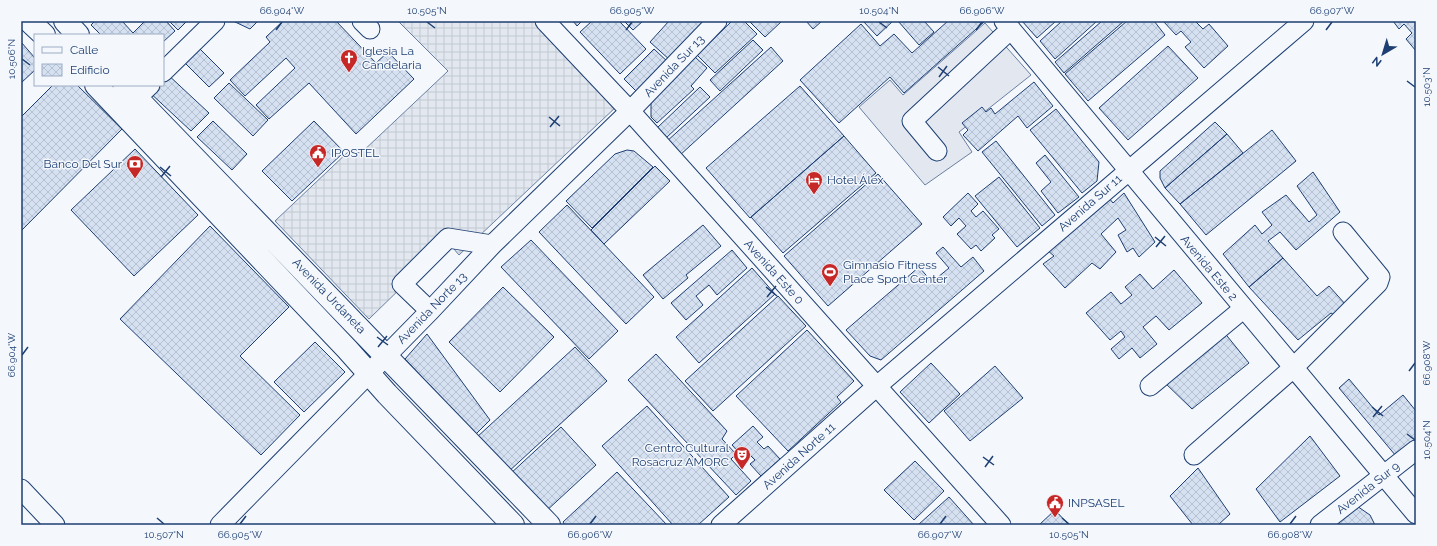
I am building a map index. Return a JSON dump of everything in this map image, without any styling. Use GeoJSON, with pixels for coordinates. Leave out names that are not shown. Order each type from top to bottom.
{"type":"FeatureCollection","features":[{"type":"Feature","properties":{"kind":"main road"},"geometry":{"type":"LineString","coordinates":[[29,21],[43,34]]}},
{"type":"Feature","properties":{"kind":"main road"},"geometry":{"type":"LineString","coordinates":[[38,21],[49,34]]}},
{"type":"Feature","properties":{"kind":"main road"},"geometry":{"type":"LineString","coordinates":[[65,21],[78,34]]}},
{"type":"Feature","properties":{"kind":"main road","name":"Avenida Urdaneta"},"geometry":{"type":"LineString","coordinates":[[97,86],[513,525]]}},
{"type":"Feature","properties":{"kind":"main road","name":"Avenida Urdaneta"},"geometry":{"type":"LineString","coordinates":[[137,89],[386,355],[549,525]]}},
{"type":"Feature","properties":{"kind":"street"},"geometry":{"type":"LineString","coordinates":[[70,21],[78,34]]}},
{"type":"Feature","properties":{"kind":"street"},"geometry":{"type":"LineString","coordinates":[[164,71],[215,21]]}},
{"type":"Feature","properties":{"kind":"street","name":"Avenida Este 0"},"geometry":{"type":"LineString","coordinates":[[545,21],[630,111],[1001,525]]}},
{"type":"Feature","properties":{"kind":"street","name":"Avenida Sur 13"},"geometry":{"type":"LineString","coordinates":[[630,111],[717,21]]}},
{"type":"Feature","properties":{"kind":"street","name":"Avenida Sur 11"},"geometry":{"type":"LineString","coordinates":[[877,386],[1304,21]]}},
{"type":"Feature","properties":{"kind":"street"},"geometry":{"type":"LineString","coordinates":[[937,150],[912,121],[1007,25]]}},
{"type":"Feature","properties":{"kind":"street","name":"Avenida Este 2"},"geometry":{"type":"LineString","coordinates":[[1007,25],[1416,514]]}},
{"type":"Feature","properties":{"kind":"street","name":"Avenida Norte 13"},"geometry":{"type":"LineString","coordinates":[[220,525],[430,311],[492,245],[630,111]]}},
{"type":"Feature","properties":{"kind":"street"},"geometry":{"type":"LineString","coordinates":[[1194,455],[1293,368],[1378,283],[1380,277],[1343,232]]}},
{"type":"Feature","properties":{"kind":"street"},"geometry":{"type":"LineString","coordinates":[[430,311],[402,284],[448,238],[492,245]]}},
{"type":"Feature","properties":{"kind":"street"},"geometry":{"type":"LineString","coordinates":[[1150,386],[1243,309]]}},
{"type":"Feature","properties":{"kind":"street","name":"Avenida Norte 11"},"geometry":{"type":"LineString","coordinates":[[721,525],[877,386]]}},
{"type":"Feature","properties":{"kind":"street","name":"Avenida Sur 9"},"geometry":{"type":"LineString","coordinates":[[1320,525],[1416,450]]}},
{"type":"Feature","properties":{"kind":"street"},"geometry":{"type":"LineString","coordinates":[[21,489],[55,525]]}},
{"type":"Feature","properties":{"kind":"shaded area"},"geometry":{"type":"Polygon","coordinates":[[[398,21],[538,21],[617,106],[459,255],[448,242],[369,319],[275,221],[349,151],[361,153],[448,71],[398,21]]]}},
{"type":"Feature","properties":{"kind":"shaded area"},"geometry":{"type":"Polygon","coordinates":[[[985,23],[1031,75],[959,132],[972,152],[925,185],[859,107],[890,80],[903,95],[985,23]]]}},
{"type":"Feature","properties":{"kind":"building"},"geometry":{"type":"Polygon","coordinates":[[[95,21],[122,21],[133,33],[145,21],[166,21],[175,31],[164,41],[164,34],[100,34],[91,25],[95,21]]]}},
{"type":"Feature","properties":{"kind":"building"},"geometry":{"type":"Polygon","coordinates":[[[169,21],[187,21],[178,30],[169,21]]]}},
{"type":"Feature","properties":{"kind":"building"},"geometry":{"type":"Polygon","coordinates":[[[233,21],[258,21],[250,29],[233,21]]]}},
{"type":"Feature","properties":{"kind":"building","name":"Iglesia La Candelaria"},"geometry":{"type":"Polygon","coordinates":[[[283,21],[336,21],[376,63],[388,52],[414,79],[356,134],[309,83],[269,119],[256,105],[295,68],[286,58],[245,96],[230,80],[270,42],[266,37],[283,21]]]}},
{"type":"Feature","properties":{"kind":"building"},"geometry":{"type":"Polygon","coordinates":[[[573,21],[582,21],[577,26],[573,21]]]}},
{"type":"Feature","properties":{"kind":"building"},"geometry":{"type":"Polygon","coordinates":[[[592,21],[619,21],[646,49],[620,74],[580,32],[592,21]]]}},
{"type":"Feature","properties":{"kind":"building"},"geometry":{"type":"Polygon","coordinates":[[[624,21],[643,21],[633,30],[624,21]]]}},
{"type":"Feature","properties":{"kind":"building"},"geometry":{"type":"Polygon","coordinates":[[[669,21],[709,21],[671,61],[650,42],[669,21]]]}},
{"type":"Feature","properties":{"kind":"building"},"geometry":{"type":"Polygon","coordinates":[[[732,21],[744,21],[757,34],[715,73],[697,55],[732,21]]]}},
{"type":"Feature","properties":{"kind":"building"},"geometry":{"type":"Polygon","coordinates":[[[749,21],[782,21],[765,37],[749,21]]]}},
{"type":"Feature","properties":{"kind":"building"},"geometry":{"type":"Polygon","coordinates":[[[806,21],[822,21],[813,29],[806,21]]]}},
{"type":"Feature","properties":{"kind":"building"},"geometry":{"type":"Polygon","coordinates":[[[863,21],[893,21],[877,36],[863,21]]]}},
{"type":"Feature","properties":{"kind":"building"},"geometry":{"type":"Polygon","coordinates":[[[898,21],[924,21],[934,32],[919,45],[898,21]]]}},
{"type":"Feature","properties":{"kind":"building"},"geometry":{"type":"Polygon","coordinates":[[[948,21],[984,22],[904,93],[890,77],[839,123],[800,80],[861,24],[880,46],[894,34],[912,53],[948,21]]]}},
{"type":"Feature","properties":{"kind":"building"},"geometry":{"type":"Polygon","coordinates":[[[1022,21],[1056,21],[1037,38],[1022,21]]]}},
{"type":"Feature","properties":{"kind":"building"},"geometry":{"type":"Polygon","coordinates":[[[1062,21],[1097,21],[1055,59],[1040,41],[1062,21]]]}},
{"type":"Feature","properties":{"kind":"building"},"geometry":{"type":"Polygon","coordinates":[[[1102,21],[1124,21],[1064,73],[1055,62],[1102,21]]]}},
{"type":"Feature","properties":{"kind":"building"},"geometry":{"type":"Polygon","coordinates":[[[1127,21],[1154,21],[1165,35],[1088,101],[1065,74],[1127,21]]]}},
{"type":"Feature","properties":{"kind":"building"},"geometry":{"type":"Polygon","coordinates":[[[1163,21],[1195,21],[1203,29],[1209,24],[1228,46],[1204,68],[1185,47],[1191,42],[1181,31],[1176,35],[1163,21]]]}},
{"type":"Feature","properties":{"kind":"building"},"geometry":{"type":"Polygon","coordinates":[[[1393,21],[1416,21],[1416,51],[1406,39],[1412,33],[1404,24],[1399,29],[1393,21]]]}},
{"type":"Feature","properties":{"kind":"building"},"geometry":{"type":"Polygon","coordinates":[[[753,40],[763,50],[720,91],[710,80],[753,40]]]}},
{"type":"Feature","properties":{"kind":"building"},"geometry":{"type":"Polygon","coordinates":[[[21,42],[34,57],[34,71],[21,83],[21,42]]]}},
{"type":"Feature","properties":{"kind":"building"},"geometry":{"type":"Polygon","coordinates":[[[195,44],[224,73],[209,87],[180,58],[195,44]]]}},
{"type":"Feature","properties":{"kind":"building"},"geometry":{"type":"Polygon","coordinates":[[[1168,46],[1198,78],[1128,140],[1099,108],[1168,46]]]}},
{"type":"Feature","properties":{"kind":"building"},"geometry":{"type":"Polygon","coordinates":[[[771,47],[783,61],[679,156],[666,142],[771,47]]]}},
{"type":"Feature","properties":{"kind":"building"},"geometry":{"type":"Polygon","coordinates":[[[654,49],[669,63],[639,94],[624,79],[654,49]]]}},
{"type":"Feature","properties":{"kind":"building"},"geometry":{"type":"Polygon","coordinates":[[[695,57],[707,68],[691,86],[694,89],[657,123],[651,117],[651,103],[695,57]]]}},
{"type":"Feature","properties":{"kind":"building"},"geometry":{"type":"Polygon","coordinates":[[[165,72],[209,113],[191,131],[147,90],[151,86],[164,86],[165,72]]]}},
{"type":"Feature","properties":{"kind":"building"},"geometry":{"type":"Polygon","coordinates":[[[1034,82],[1053,106],[1027,128],[1018,116],[978,151],[963,135],[968,130],[962,123],[982,107],[986,112],[991,108],[995,114],[1034,82]]]}},
{"type":"Feature","properties":{"kind":"building"},"geometry":{"type":"Polygon","coordinates":[[[229,83],[268,120],[253,136],[214,98],[229,83]]]}},
{"type":"Feature","properties":{"kind":"building"},"geometry":{"type":"Polygon","coordinates":[[[52,86],[78,86],[122,129],[21,231],[21,117],[52,86]]]}},
{"type":"Feature","properties":{"kind":"building"},"geometry":{"type":"Polygon","coordinates":[[[800,86],[844,136],[750,218],[706,168],[800,86]]]}},
{"type":"Feature","properties":{"kind":"building"},"geometry":{"type":"Polygon","coordinates":[[[700,87],[710,97],[666,138],[657,128],[700,87]]]}},
{"type":"Feature","properties":{"kind":"building"},"geometry":{"type":"Polygon","coordinates":[[[1056,109],[1099,162],[1097,181],[1082,193],[1030,130],[1056,109]]]}},
{"type":"Feature","properties":{"kind":"building"},"geometry":{"type":"Polygon","coordinates":[[[213,121],[247,154],[232,170],[197,137],[213,121]]]}},
{"type":"Feature","properties":{"kind":"building"},"geometry":{"type":"Polygon","coordinates":[[[314,121],[344,152],[292,201],[262,171],[314,121]]]}},
{"type":"Feature","properties":{"kind":"building"},"geometry":{"type":"Polygon","coordinates":[[[1215,122],[1227,134],[1165,188],[1160,178],[1160,171],[1215,122]]]}},
{"type":"Feature","properties":{"kind":"building"},"geometry":{"type":"Polygon","coordinates":[[[1272,130],[1296,161],[1206,235],[1180,204],[1272,130]]]}},
{"type":"Feature","properties":{"kind":"building"},"geometry":{"type":"Polygon","coordinates":[[[1227,134],[1243,153],[1180,204],[1165,188],[1227,134]]]}},
{"type":"Feature","properties":{"kind":"building","name":"Hotel Álex"},"geometry":{"type":"Polygon","coordinates":[[[844,136],[876,173],[783,253],[751,217],[844,136]]]}},
{"type":"Feature","properties":{"kind":"building"},"geometry":{"type":"Polygon","coordinates":[[[996,141],[1055,215],[1042,226],[982,152],[996,141]]]}},
{"type":"Feature","properties":{"kind":"building"},"geometry":{"type":"Polygon","coordinates":[[[135,149],[198,215],[134,276],[71,210],[135,149]]]}},
{"type":"Feature","properties":{"kind":"building"},"geometry":{"type":"Polygon","coordinates":[[[627,150],[634,151],[653,167],[592,228],[566,201],[615,154],[627,150]]]}},
{"type":"Feature","properties":{"kind":"building"},"geometry":{"type":"Polygon","coordinates":[[[1045,155],[1079,197],[1058,213],[1041,191],[1051,182],[1036,163],[1045,155]]]}},
{"type":"Feature","properties":{"kind":"building"},"geometry":{"type":"Polygon","coordinates":[[[655,166],[670,181],[604,244],[591,230],[655,166]]]}},
{"type":"Feature","properties":{"kind":"building"},"geometry":{"type":"Polygon","coordinates":[[[1313,172],[1340,212],[1296,250],[1280,232],[1268,241],[1283,258],[1249,287],[1223,254],[1255,225],[1262,234],[1272,225],[1262,212],[1286,195],[1309,222],[1317,215],[1297,186],[1313,172]]]}},
{"type":"Feature","properties":{"kind":"building"},"geometry":{"type":"Polygon","coordinates":[[[878,174],[922,224],[828,306],[784,256],[878,174]]]}},
{"type":"Feature","properties":{"kind":"building"},"geometry":{"type":"Polygon","coordinates":[[[999,177],[1040,228],[1017,247],[975,196],[999,177]]]}},
{"type":"Feature","properties":{"kind":"building"},"geometry":{"type":"Polygon","coordinates":[[[968,193],[978,204],[971,211],[976,217],[983,211],[999,229],[992,235],[995,238],[981,251],[976,245],[971,249],[957,234],[966,226],[959,218],[951,226],[943,217],[968,193]]]}},
{"type":"Feature","properties":{"kind":"building"},"geometry":{"type":"Polygon","coordinates":[[[1124,193],[1155,242],[1139,257],[1133,248],[1127,252],[1118,235],[1126,230],[1118,218],[1101,234],[1116,252],[1100,269],[1092,263],[1065,288],[1043,264],[1054,256],[1047,250],[1109,198],[1113,203],[1124,193]]]}},
{"type":"Feature","properties":{"kind":"building"},"geometry":{"type":"Polygon","coordinates":[[[567,205],[654,297],[626,324],[539,232],[567,205]]]}},
{"type":"Feature","properties":{"kind":"building"},"geometry":{"type":"Polygon","coordinates":[[[703,225],[721,246],[686,275],[688,278],[663,299],[643,275],[703,225]]]}},
{"type":"Feature","properties":{"kind":"building"},"geometry":{"type":"Polygon","coordinates":[[[210,226],[289,307],[240,356],[300,415],[261,455],[120,319],[210,226]]]}},
{"type":"Feature","properties":{"kind":"building"},"geometry":{"type":"Polygon","coordinates":[[[531,240],[618,331],[589,359],[501,267],[531,240]]]}},
{"type":"Feature","properties":{"kind":"building"},"geometry":{"type":"Polygon","coordinates":[[[943,247],[961,267],[973,257],[984,271],[881,360],[870,356],[846,330],[919,267],[932,282],[949,268],[936,253],[943,247]]]}},
{"type":"Feature","properties":{"kind":"building"},"geometry":{"type":"Polygon","coordinates":[[[732,250],[747,268],[717,295],[709,285],[696,296],[703,305],[686,320],[671,303],[732,250]]]}},
{"type":"Feature","properties":{"kind":"building"},"geometry":{"type":"Polygon","coordinates":[[[1283,258],[1317,296],[1329,286],[1346,305],[1336,316],[1331,313],[1298,340],[1249,287],[1283,258]]]}},
{"type":"Feature","properties":{"kind":"building"},"geometry":{"type":"Polygon","coordinates":[[[752,268],[775,294],[699,363],[676,337],[752,268]]]}},
{"type":"Feature","properties":{"kind":"building"},"geometry":{"type":"Polygon","coordinates":[[[1174,270],[1202,303],[1169,330],[1156,316],[1143,327],[1157,344],[1140,358],[1132,348],[1119,359],[1111,349],[1125,337],[1121,331],[1110,340],[1086,313],[1111,292],[1121,304],[1132,295],[1125,287],[1140,274],[1153,289],[1174,270]]]}},
{"type":"Feature","properties":{"kind":"building"},"geometry":{"type":"Polygon","coordinates":[[[503,287],[554,337],[500,392],[449,342],[503,287]]]}},
{"type":"Feature","properties":{"kind":"building"},"geometry":{"type":"Polygon","coordinates":[[[778,296],[806,326],[713,411],[685,381],[778,296]]]}},
{"type":"Feature","properties":{"kind":"building"},"geometry":{"type":"Polygon","coordinates":[[[807,330],[854,381],[837,397],[841,402],[788,451],[736,396],[807,330]]]}},
{"type":"Feature","properties":{"kind":"building"},"geometry":{"type":"Polygon","coordinates":[[[1223,331],[1249,363],[1192,409],[1163,381],[1223,331]]]}},
{"type":"Feature","properties":{"kind":"building"},"geometry":{"type":"Polygon","coordinates":[[[427,334],[490,420],[476,434],[405,359],[427,334]]]}},
{"type":"Feature","properties":{"kind":"building"},"geometry":{"type":"Polygon","coordinates":[[[315,342],[345,372],[304,412],[274,382],[315,342]]]}},
{"type":"Feature","properties":{"kind":"building"},"geometry":{"type":"Polygon","coordinates":[[[575,347],[607,381],[507,473],[476,438],[575,347]]]}},
{"type":"Feature","properties":{"kind":"building"},"geometry":{"type":"Polygon","coordinates":[[[656,354],[727,431],[722,439],[736,454],[731,459],[751,481],[736,495],[628,380],[656,354]]]}},
{"type":"Feature","properties":{"kind":"building"},"geometry":{"type":"Polygon","coordinates":[[[931,363],[960,394],[929,423],[900,392],[931,363]]]}},
{"type":"Feature","properties":{"kind":"building"},"geometry":{"type":"Polygon","coordinates":[[[995,366],[1023,398],[970,441],[944,411],[995,366]]]}},
{"type":"Feature","properties":{"kind":"building"},"geometry":{"type":"Polygon","coordinates":[[[1349,379],[1379,415],[1403,395],[1416,411],[1416,439],[1396,456],[1339,388],[1349,379]]]}},
{"type":"Feature","properties":{"kind":"building"},"geometry":{"type":"Polygon","coordinates":[[[647,406],[729,497],[698,525],[673,525],[602,446],[647,406]]]}},
{"type":"Feature","properties":{"kind":"building"},"geometry":{"type":"Polygon","coordinates":[[[753,426],[763,437],[757,442],[764,449],[768,446],[780,459],[761,476],[750,464],[755,460],[747,452],[742,456],[732,445],[753,426]]]}},
{"type":"Feature","properties":{"kind":"building"},"geometry":{"type":"Polygon","coordinates":[[[561,427],[596,465],[544,513],[509,475],[561,427]]]}},
{"type":"Feature","properties":{"kind":"building"},"geometry":{"type":"Polygon","coordinates":[[[1310,436],[1340,476],[1280,522],[1256,489],[1310,436]]]}},
{"type":"Feature","properties":{"kind":"building"},"geometry":{"type":"Polygon","coordinates":[[[915,461],[944,491],[914,520],[884,490],[915,461]]]}},
{"type":"Feature","properties":{"kind":"building"},"geometry":{"type":"Polygon","coordinates":[[[1198,468],[1230,514],[1218,525],[1193,525],[1170,496],[1198,468]]]}},
{"type":"Feature","properties":{"kind":"building"},"geometry":{"type":"Polygon","coordinates":[[[617,472],[667,525],[565,525],[563,522],[617,472]]]}},
{"type":"Feature","properties":{"kind":"building"},"geometry":{"type":"Polygon","coordinates":[[[949,497],[974,525],[918,525],[949,497]]]}},
{"type":"Feature","properties":{"kind":"building"},"geometry":{"type":"Polygon","coordinates":[[[1354,504],[1370,515],[1375,525],[1326,525],[1354,504]]]}},
{"type":"Feature","properties":{"kind":"building","name":"INPSASEL"},"geometry":{"type":"Polygon","coordinates":[[[1055,510],[1069,525],[1039,525],[1055,510]]]}},
{"type":"Feature","properties":{"kind":"place","name":"Iglesia La Candelaria"},"geometry":{"type":"Point","coordinates":[349,73]}},
{"type":"Feature","properties":{"kind":"place","name":"IPOSTEL"},"geometry":{"type":"Point","coordinates":[318,168]}},
{"type":"Feature","properties":{"kind":"place","name":"Banco Del Sur"},"geometry":{"type":"Point","coordinates":[135,179]}},
{"type":"Feature","properties":{"kind":"place","name":"Hotel Álex"},"geometry":{"type":"Point","coordinates":[814,195]}},
{"type":"Feature","properties":{"kind":"place","name":"Gimnasio Fitness Place Sport Center"},"geometry":{"type":"Point","coordinates":[830,287]}},
{"type":"Feature","properties":{"kind":"place","name":"Centro Cultural Rosacruz AMORC"},"geometry":{"type":"Point","coordinates":[742,470]}},
{"type":"Feature","properties":{"kind":"place","name":"INPSASEL"},"geometry":{"type":"Point","coordinates":[1055,518]}}]}
